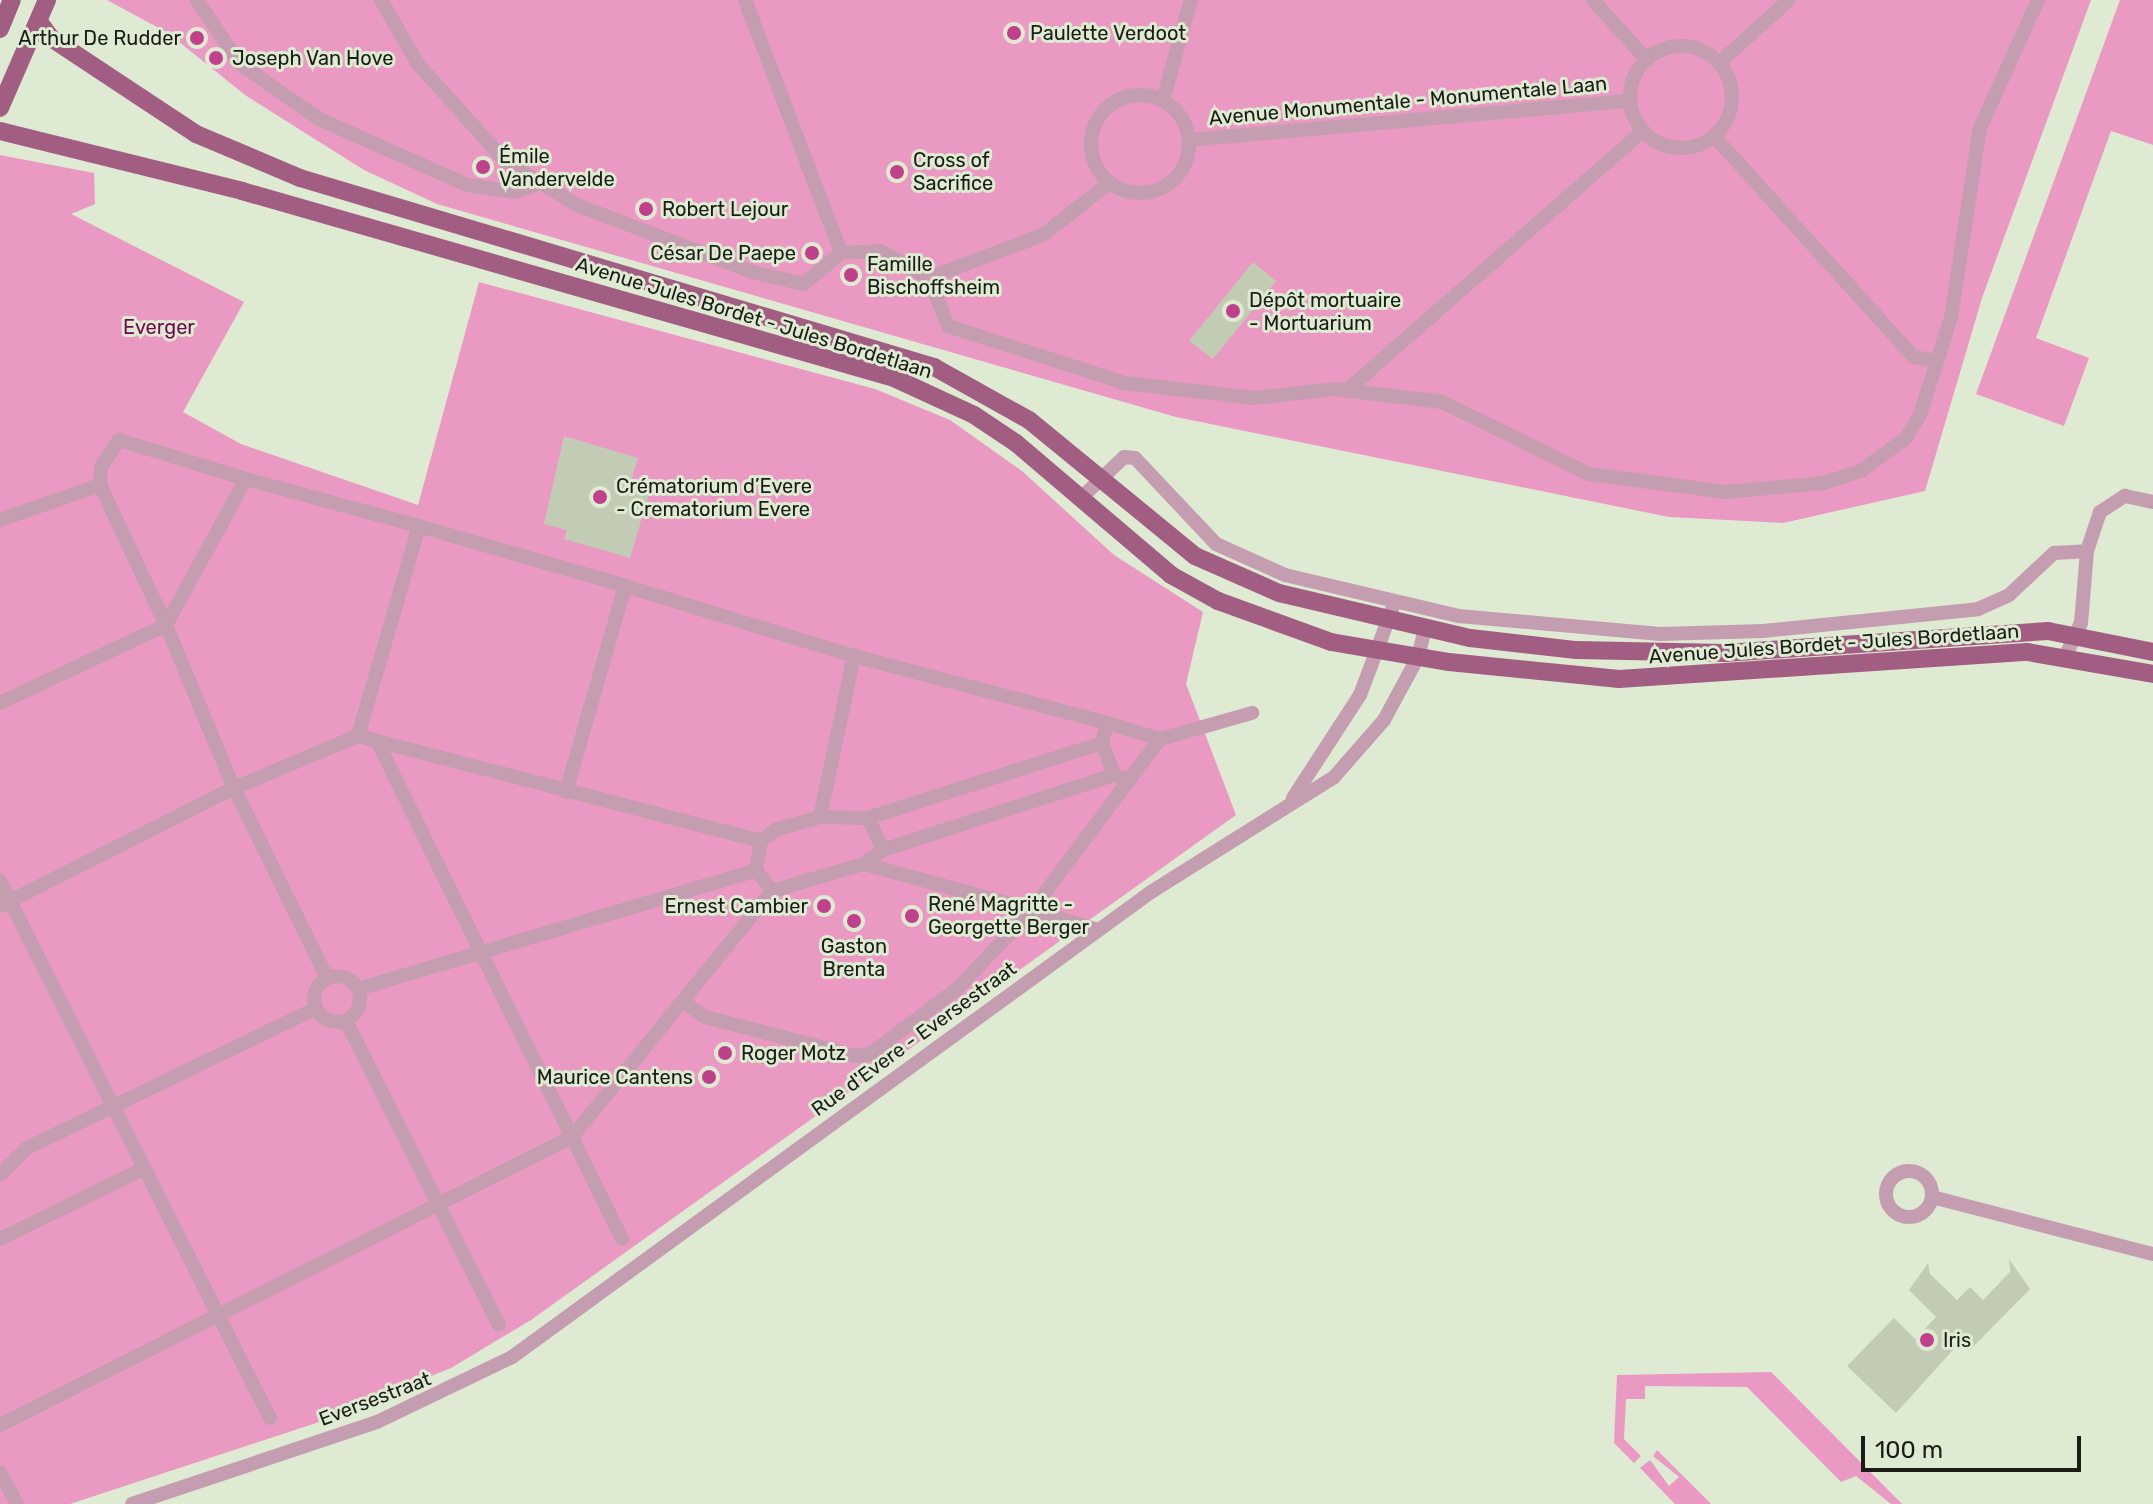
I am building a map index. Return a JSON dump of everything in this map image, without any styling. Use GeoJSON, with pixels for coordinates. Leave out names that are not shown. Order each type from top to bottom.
{"type":"FeatureCollection","features":[{"type":"Feature","properties":{"kind":"main road"},"geometry":{"type":"LineString","coordinates":[[1,26],[12,0]]}},
{"type":"Feature","properties":{"kind":"main road"},"geometry":{"type":"LineString","coordinates":[[0,108],[40,23],[47,0]]}},
{"type":"Feature","properties":{"kind":"main road","name":"Avenue Jules Bordet - Jules Bordetlaan"},"geometry":{"type":"LineString","coordinates":[[40,23],[51,38],[149,104],[239,154],[388,207],[934,367],[1029,420],[1159,532],[1221,570],[1279,593],[1389,621],[1538,647],[1690,654],[1980,633],[2078,634],[2153,652]]}},
{"type":"Feature","properties":{"kind":"main road","name":"Avenue Jules Bordet - Jules Bordetlaan"},"geometry":{"type":"LineString","coordinates":[[0,131],[242,191],[894,378],[974,415],[1081,498],[1137,549],[1218,601],[1298,632],[1418,657],[1619,679],[1749,675],[1959,655],[2065,657],[2153,674]]}},
{"type":"Feature","properties":{"kind":"street"},"geometry":{"type":"LineString","coordinates":[[197,0],[239,63],[319,119],[467,185],[515,192],[537,184]]}},
{"type":"Feature","properties":{"kind":"street"},"geometry":{"type":"LineString","coordinates":[[381,0],[443,97],[505,161],[537,184],[752,272],[804,284],[841,253],[892,254],[929,278],[948,326],[1138,386],[1254,398],[1346,391],[1442,402],[1589,474],[1682,489],[1788,490],[1861,471],[1885,458],[1920,415],[1951,317],[1980,128],[2038,0]]}},
{"type":"Feature","properties":{"kind":"street"},"geometry":{"type":"LineString","coordinates":[[745,0],[841,253]]}},
{"type":"Feature","properties":{"kind":"street"},"geometry":{"type":"LineString","coordinates":[[1163,100],[1191,0]]}},
{"type":"Feature","properties":{"kind":"street"},"geometry":{"type":"LineString","coordinates":[[1593,0],[1647,60]]}},
{"type":"Feature","properties":{"kind":"street"},"geometry":{"type":"LineString","coordinates":[[1719,63],[1789,0]]}},
{"type":"Feature","properties":{"kind":"street"},"geometry":{"type":"LineString","coordinates":[[1689,46],[1719,63],[1732,95],[1730,112],[1714,136],[1673,147],[1643,131],[1630,101],[1635,75],[1647,60],[1662,49],[1689,46]]}},
{"type":"Feature","properties":{"kind":"street"},"geometry":{"type":"LineString","coordinates":[[1122,98],[1163,100],[1176,110],[1189,140],[1181,171],[1163,187],[1140,193],[1109,183],[1092,158],[1100,115],[1122,98]]}},
{"type":"Feature","properties":{"kind":"street","name":"Avenue Monumentale - Monumentale Laan"},"geometry":{"type":"LineString","coordinates":[[1189,140],[1630,101]]}},
{"type":"Feature","properties":{"kind":"street"},"geometry":{"type":"LineString","coordinates":[[1346,391],[1643,131]]}},
{"type":"Feature","properties":{"kind":"street"},"geometry":{"type":"LineString","coordinates":[[1714,136],[1914,357],[1936,361]]}},
{"type":"Feature","properties":{"kind":"street"},"geometry":{"type":"LineString","coordinates":[[929,278],[1043,235],[1109,183]]}},
{"type":"Feature","properties":{"kind":"street"},"geometry":{"type":"LineString","coordinates":[[327,978],[234,788],[166,625],[100,485],[101,467],[119,440],[625,586],[854,656],[1160,739],[1252,713]]}},
{"type":"Feature","properties":{"kind":"street","name":"Avenue Jules Bordet - Jules Bordetlaan"},"geometry":{"type":"LineString","coordinates":[[1099,479],[1124,457],[1135,458],[1216,544],[1285,575],[1394,601],[1534,625],[1660,634],[1763,631],[1978,609],[2009,595],[2054,553],[2087,551]]}},
{"type":"Feature","properties":{"kind":"street"},"geometry":{"type":"LineString","coordinates":[[0,703],[166,625],[246,479]]}},
{"type":"Feature","properties":{"kind":"street"},"geometry":{"type":"LineString","coordinates":[[1081,498],[1099,479]]}},
{"type":"Feature","properties":{"kind":"street"},"geometry":{"type":"LineString","coordinates":[[0,520],[100,485]]}},
{"type":"Feature","properties":{"kind":"street"},"geometry":{"type":"LineString","coordinates":[[2065,657],[2078,634],[2087,551],[2100,512],[2125,496],[2153,502]]}},
{"type":"Feature","properties":{"kind":"street"},"geometry":{"type":"LineString","coordinates":[[358,736],[419,526]]}},
{"type":"Feature","properties":{"kind":"street"},"geometry":{"type":"LineString","coordinates":[[566,792],[625,586]]}},
{"type":"Feature","properties":{"kind":"street"},"geometry":{"type":"LineString","coordinates":[[1389,621],[1394,601]]}},
{"type":"Feature","properties":{"kind":"street","name":"Rue d'Evere - Eversestraat"},"geometry":{"type":"LineString","coordinates":[[1286,806],[1333,744],[1380,650],[1389,621]]}},
{"type":"Feature","properties":{"kind":"street","name":"Rue d'Evere - Eversestraat"},"geometry":{"type":"LineString","coordinates":[[611,1286],[1098,930],[1354,759],[1384,720],[1418,657],[1425,628]]}},
{"type":"Feature","properties":{"kind":"street"},"geometry":{"type":"LineString","coordinates":[[820,817],[854,656]]}},
{"type":"Feature","properties":{"kind":"street"},"geometry":{"type":"LineString","coordinates":[[1107,723],[1102,743],[1114,775]]}},
{"type":"Feature","properties":{"kind":"street"},"geometry":{"type":"LineString","coordinates":[[5,903],[234,788],[358,736],[761,841]]}},
{"type":"Feature","properties":{"kind":"street"},"geometry":{"type":"LineString","coordinates":[[685,1003],[705,1017],[856,1056],[870,1054],[957,989],[1032,910],[1160,739]]}},
{"type":"Feature","properties":{"kind":"street"},"geometry":{"type":"LineString","coordinates":[[377,741],[622,1239]]}},
{"type":"Feature","properties":{"kind":"street"},"geometry":{"type":"LineString","coordinates":[[772,891],[756,870],[761,841],[775,830],[820,817],[868,818],[1102,743]]}},
{"type":"Feature","properties":{"kind":"street"},"geometry":{"type":"LineString","coordinates":[[0,1425],[219,1318],[572,1137],[685,1003],[772,891],[864,864],[883,850],[1114,775],[1129,781]]}},
{"type":"Feature","properties":{"kind":"street"},"geometry":{"type":"LineString","coordinates":[[868,818],[883,850]]}},
{"type":"Feature","properties":{"kind":"street"},"geometry":{"type":"LineString","coordinates":[[864,864],[1098,930]]}},
{"type":"Feature","properties":{"kind":"street"},"geometry":{"type":"LineString","coordinates":[[358,989],[756,870]]}},
{"type":"Feature","properties":{"kind":"street"},"geometry":{"type":"LineString","coordinates":[[0,881],[5,903],[270,1418]]}},
{"type":"Feature","properties":{"kind":"street"},"geometry":{"type":"LineString","coordinates":[[327,978],[348,979],[358,989],[357,1011],[346,1021],[325,1020],[315,1009],[316,988],[327,978]]}},
{"type":"Feature","properties":{"kind":"street"},"geometry":{"type":"LineString","coordinates":[[0,1175],[27,1148],[315,1009]]}},
{"type":"Feature","properties":{"kind":"street"},"geometry":{"type":"LineString","coordinates":[[346,1021],[499,1325]]}},
{"type":"Feature","properties":{"kind":"street"},"geometry":{"type":"LineString","coordinates":[[0,1239],[143,1169]]}},
{"type":"Feature","properties":{"kind":"street"},"geometry":{"type":"LineString","coordinates":[[1932,1197],[2153,1254]]}},
{"type":"Feature","properties":{"kind":"street","name":"Eversestraat"},"geometry":{"type":"LineString","coordinates":[[132,1504],[438,1397],[512,1357],[611,1286]]}},
{"type":"Feature","properties":{"kind":"street"},"geometry":{"type":"LineString","coordinates":[[0,1472],[17,1504]]}},
{"type":"Feature","properties":{"kind":"green space"},"geometry":{"type":"Polygon","coordinates":[[[107,0],[2091,0],[1982,298],[1925,491],[1783,523],[1669,517],[1176,417],[437,204],[364,170],[245,95],[168,33],[107,0]]]}},
{"type":"Feature","properties":{"kind":"green space"},"geometry":{"type":"Polygon","coordinates":[[[2120,0],[2153,0],[2153,145],[2111,131],[2036,338],[2089,358],[2064,426],[1976,394],[2120,0]]]}},
{"type":"Feature","properties":{"kind":"green space","name":"Everger"},"geometry":{"type":"Polygon","coordinates":[[[0,155],[94,173],[95,204],[71,214],[244,302],[183,412],[241,444],[418,505],[479,282],[875,389],[950,420],[1022,471],[1114,555],[1203,612],[1186,684],[1236,815],[531,1320],[451,1368],[316,1423],[70,1504],[0,1504],[0,155]]]}},
{"type":"Feature","properties":{"kind":"green space"},"geometry":{"type":"Polygon","coordinates":[[[1771,1372],[1902,1504],[1891,1504],[1856,1476],[1841,1482],[1747,1387],[1645,1386],[1645,1399],[1626,1399],[1624,1439],[1641,1456],[1634,1463],[1614,1443],[1617,1375],[1771,1372]]]}},
{"type":"Feature","properties":{"kind":"green space"},"geometry":{"type":"Polygon","coordinates":[[[1657,1450],[1711,1504],[1675,1504],[1640,1468],[1650,1460],[1669,1486],[1679,1477],[1653,1456],[1657,1450]]]}},
{"type":"Feature","properties":{"kind":"building","name":"Dépôt mortuaire - Mortuarium"},"geometry":{"type":"Polygon","coordinates":[[[1253,262],[1276,281],[1213,359],[1189,341],[1253,262]]]}},
{"type":"Feature","properties":{"kind":"building","name":"Crématorium d’Evere - Crematorium Evere"},"geometry":{"type":"Polygon","coordinates":[[[564,436],[638,458],[631,481],[651,487],[630,558],[564,539],[567,530],[544,524],[564,436]]]}},
{"type":"Feature","properties":{"kind":"building","name":"Iris"},"geometry":{"type":"Polygon","coordinates":[[[2009,1259],[2030,1289],[1970,1350],[1961,1341],[1896,1413],[1847,1366],[1894,1318],[1915,1339],[1936,1317],[1909,1290],[1928,1263],[1930,1274],[1957,1300],[1970,1287],[1983,1300],[2010,1272],[2009,1259]]]}},
{"type":"Feature","properties":{"kind":"place","name":"Paulette Verdoot"},"geometry":{"type":"Point","coordinates":[1014,33]}},
{"type":"Feature","properties":{"kind":"place","name":"Arthur De Rudder"},"geometry":{"type":"Point","coordinates":[197,38]}},
{"type":"Feature","properties":{"kind":"place","name":"Joseph Van Hove"},"geometry":{"type":"Point","coordinates":[216,58]}},
{"type":"Feature","properties":{"kind":"place","name":"Émile Vandervelde"},"geometry":{"type":"Point","coordinates":[483,167]}},
{"type":"Feature","properties":{"kind":"place","name":"Cross of Sacrifice"},"geometry":{"type":"Point","coordinates":[897,172]}},
{"type":"Feature","properties":{"kind":"place","name":"Robert Lejour"},"geometry":{"type":"Point","coordinates":[646,209]}},
{"type":"Feature","properties":{"kind":"place","name":"César De Paepe"},"geometry":{"type":"Point","coordinates":[812,253]}},
{"type":"Feature","properties":{"kind":"place","name":"Famille Bischoffsheim"},"geometry":{"type":"Point","coordinates":[851,275]}},
{"type":"Feature","properties":{"kind":"place","name":"Dépôt mortuaire - Mortuarium"},"geometry":{"type":"Point","coordinates":[1233,311]}},
{"type":"Feature","properties":{"kind":"place","name":"Crématorium d’Evere - Crematorium Evere"},"geometry":{"type":"Point","coordinates":[600,497]}},
{"type":"Feature","properties":{"kind":"place","name":"Ernest Cambier"},"geometry":{"type":"Point","coordinates":[824,906]}},
{"type":"Feature","properties":{"kind":"place","name":"René Magritte - Georgette Berger"},"geometry":{"type":"Point","coordinates":[912,916]}},
{"type":"Feature","properties":{"kind":"place","name":"Gaston Brenta"},"geometry":{"type":"Point","coordinates":[854,921]}},
{"type":"Feature","properties":{"kind":"place","name":"Roger Motz"},"geometry":{"type":"Point","coordinates":[725,1053]}},
{"type":"Feature","properties":{"kind":"place","name":"Maurice Cantens"},"geometry":{"type":"Point","coordinates":[709,1077]}},
{"type":"Feature","properties":{"kind":"place","name":"Iris"},"geometry":{"type":"Point","coordinates":[1927,1340]}}]}
